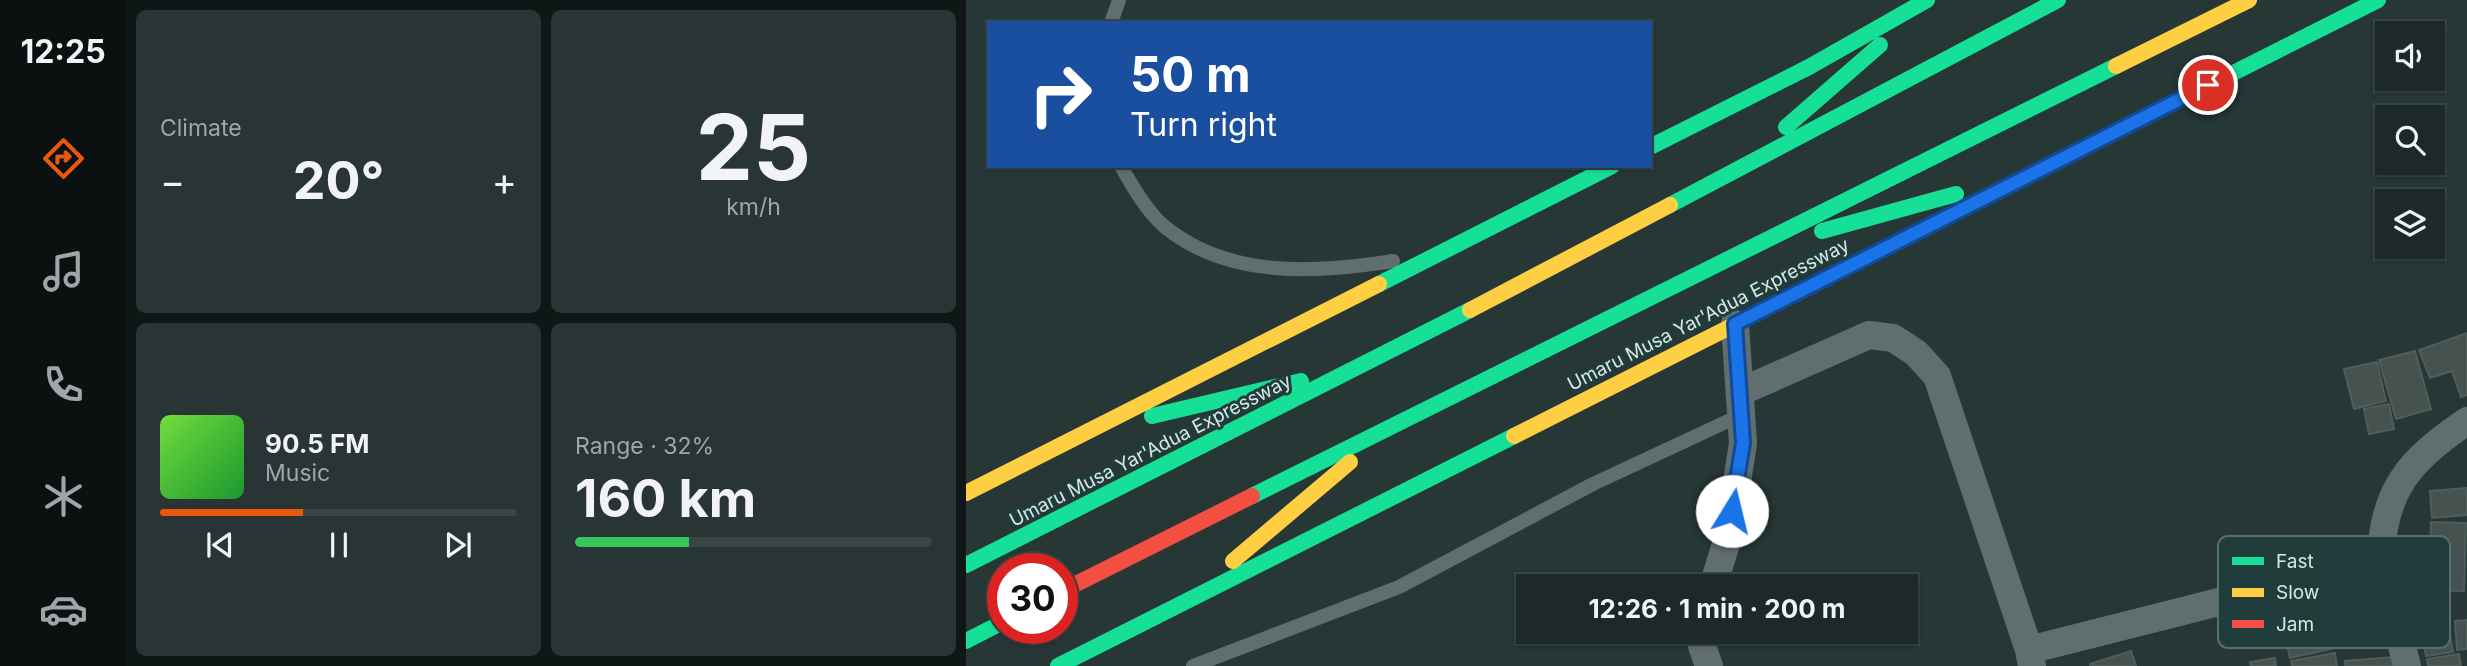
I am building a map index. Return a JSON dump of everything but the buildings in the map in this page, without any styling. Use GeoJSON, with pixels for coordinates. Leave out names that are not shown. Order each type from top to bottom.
{"type":"FeatureCollection","features":[{"type":"Feature","properties":{"kind":"highway"},"geometry":{"type":"LineString","coordinates":[[1652,146],[1809,67],[1929,0]]}},
{"type":"Feature","properties":{"kind":"highway"},"geometry":{"type":"LineString","coordinates":[[1737,170],[1929,0]]}},
{"type":"Feature","properties":{"kind":"highway","name":"Umaru Musa Yar'Adua Expressway"},"geometry":{"type":"LineString","coordinates":[[966,565],[1361,368],[2058,0]]}},
{"type":"Feature","properties":{"kind":"highway","name":"Umaru Musa Yar'Adua Expressway"},"geometry":{"type":"LineString","coordinates":[[1078,583],[2249,0]]}},
{"type":"Feature","properties":{"kind":"highway","name":"Umaru Musa Yar'Adua Expressway"},"geometry":{"type":"LineString","coordinates":[[1058,666],[2378,0]]}},
{"type":"Feature","properties":{"kind":"highway"},"geometry":{"type":"LineString","coordinates":[[966,493],[1608,168]]}},
{"type":"Feature","properties":{"kind":"highway"},"geometry":{"type":"LineString","coordinates":[[1735,255],[2039,171]]}},
{"type":"Feature","properties":{"kind":"highway"},"geometry":{"type":"LineString","coordinates":[[1093,430],[1361,368]]}},
{"type":"Feature","properties":{"kind":"highway"},"geometry":{"type":"LineString","coordinates":[[1183,603],[1398,422]]}},
{"type":"Feature","properties":{"kind":"highway"},"geometry":{"type":"LineString","coordinates":[[966,641],[987,630]]}},
{"type":"Feature","properties":{"kind":"street"},"geometry":{"type":"LineString","coordinates":[[1717,574],[1729,534],[1743,443],[1735,324]]}},
{"type":"Feature","properties":{"kind":"street"},"geometry":{"type":"LineString","coordinates":[[1741,403],[1869,335],[1893,338],[1916,353],[1937,376],[2030,658],[2218,606]]}},
{"type":"Feature","properties":{"kind":"street"},"geometry":{"type":"LineString","coordinates":[[2381,536],[2390,498],[2406,473],[2439,440],[2467,421]]}},
{"type":"Feature","properties":{"kind":"street"},"geometry":{"type":"LineString","coordinates":[[2403,648],[2407,666]]}},
{"type":"Feature","properties":{"kind":"lane"},"geometry":{"type":"LineString","coordinates":[[1112,21],[1119,0]]}},
{"type":"Feature","properties":{"kind":"lane"},"geometry":{"type":"LineString","coordinates":[[1122,168],[1131,185],[1164,226],[1201,249],[1241,264],[1282,269],[1352,268],[1439,254]]}},
{"type":"Feature","properties":{"kind":"lane"},"geometry":{"type":"LineString","coordinates":[[1193,666],[1399,587],[1741,403]]}},
{"type":"Feature","properties":{"kind":"traffic: fast"},"geometry":{"type":"LineString","coordinates":[[1652,146],[1809,67],[1927,0]]}},
{"type":"Feature","properties":{"kind":"traffic: fast"},"geometry":{"type":"LineString","coordinates":[[1670,205],[2058,0]]}},
{"type":"Feature","properties":{"kind":"traffic: fast"},"geometry":{"type":"LineString","coordinates":[[1922,230],[2378,0]]}},
{"type":"Feature","properties":{"kind":"traffic: fast"},"geometry":{"type":"LineString","coordinates":[[1786,127],[1880,45]]}},
{"type":"Feature","properties":{"kind":"traffic: fast"},"geometry":{"type":"LineString","coordinates":[[1252,496],[2116,66]]}},
{"type":"Feature","properties":{"kind":"traffic: fast"},"geometry":{"type":"LineString","coordinates":[[1379,284],[1608,168]]}},
{"type":"Feature","properties":{"kind":"traffic: fast"},"geometry":{"type":"LineString","coordinates":[[1822,231],[1956,194]]}},
{"type":"Feature","properties":{"kind":"traffic: fast"},"geometry":{"type":"LineString","coordinates":[[966,565],[1470,310]]}},
{"type":"Feature","properties":{"kind":"traffic: fast"},"geometry":{"type":"LineString","coordinates":[[1152,416],[1301,381]]}},
{"type":"Feature","properties":{"kind":"traffic: fast"},"geometry":{"type":"LineString","coordinates":[[1058,666],[1514,436]]}},
{"type":"Feature","properties":{"kind":"traffic: fast"},"geometry":{"type":"LineString","coordinates":[[966,641],[987,630]]}},
{"type":"Feature","properties":{"kind":"traffic: slow"},"geometry":{"type":"LineString","coordinates":[[2116,66],[2249,0]]}},
{"type":"Feature","properties":{"kind":"traffic: slow"},"geometry":{"type":"LineString","coordinates":[[1470,310],[1670,205]]}},
{"type":"Feature","properties":{"kind":"traffic: slow"},"geometry":{"type":"LineString","coordinates":[[1514,436],[1922,230]]}},
{"type":"Feature","properties":{"kind":"traffic: slow"},"geometry":{"type":"LineString","coordinates":[[966,493],[1379,284]]}},
{"type":"Feature","properties":{"kind":"traffic: slow"},"geometry":{"type":"LineString","coordinates":[[1233,561],[1350,462]]}},
{"type":"Feature","properties":{"kind":"traffic: jam"},"geometry":{"type":"LineString","coordinates":[[1078,583],[1252,496]]}},
{"type":"Feature","properties":{"kind":"route"},"geometry":{"type":"LineString","coordinates":[[1732,511],[1743,443],[1735,324],[2208,85]]}}]}
